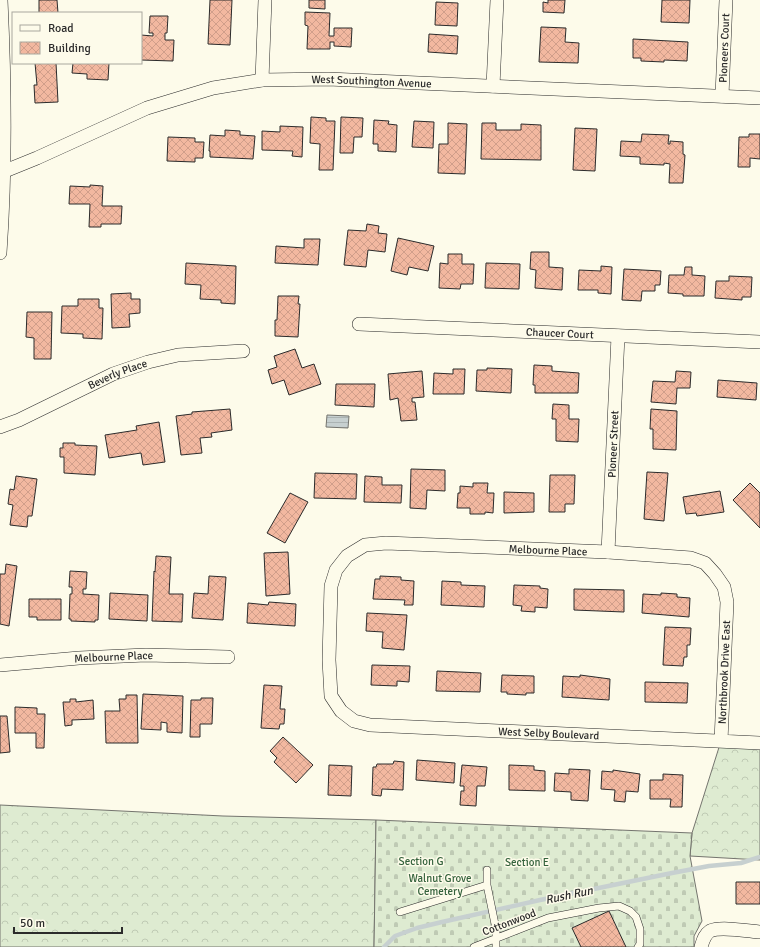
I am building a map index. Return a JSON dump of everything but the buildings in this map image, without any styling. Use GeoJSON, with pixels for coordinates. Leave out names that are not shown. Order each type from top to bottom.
{"type":"FeatureCollection","features":[{"type":"Feature","properties":{"kind":"street"},"geometry":{"type":"LineString","coordinates":[[0,253],[3,41],[1,0]]}},
{"type":"Feature","properties":{"kind":"street"},"geometry":{"type":"LineString","coordinates":[[262,80],[265,0]]}},
{"type":"Feature","properties":{"kind":"street"},"geometry":{"type":"LineString","coordinates":[[493,86],[497,0]]}},
{"type":"Feature","properties":{"kind":"street","name":"Pioneers Court"},"geometry":{"type":"LineString","coordinates":[[722,96],[726,0]]}},
{"type":"Feature","properties":{"kind":"street","name":"West Southington Avenue"},"geometry":{"type":"LineString","coordinates":[[2,172],[37,158],[147,108],[213,88],[262,80],[328,79],[760,98]]}},
{"type":"Feature","properties":{"kind":"street","name":"Chaucer Court"},"geometry":{"type":"LineString","coordinates":[[359,324],[760,342]]}},
{"type":"Feature","properties":{"kind":"street","name":"Pioneer Street"},"geometry":{"type":"LineString","coordinates":[[608,552],[618,336]]}},
{"type":"Feature","properties":{"kind":"street","name":"Beverly Place"},"geometry":{"type":"LineString","coordinates":[[0,427],[19,420],[113,374],[148,362],[178,354],[243,351]]}},
{"type":"Feature","properties":{"kind":"street","name":"Melbourne Place"},"geometry":{"type":"LineString","coordinates":[[341,711],[331,696],[329,660],[331,586],[336,570],[347,556],[365,545],[386,543],[608,552],[691,558],[705,563],[715,574],[724,587],[727,602]]}},
{"type":"Feature","properties":{"kind":"street","name":"Northbrook Drive East"},"geometry":{"type":"LineString","coordinates":[[721,741],[727,602]]}},
{"type":"Feature","properties":{"kind":"street","name":"Melbourne Place"},"geometry":{"type":"LineString","coordinates":[[0,665],[80,658],[146,655],[228,657]]}},
{"type":"Feature","properties":{"kind":"street","name":"West Selby Boulevard"},"geometry":{"type":"LineString","coordinates":[[341,711],[354,721],[370,725],[760,743]]}},
{"type":"Feature","properties":{"kind":"street"},"geometry":{"type":"LineString","coordinates":[[701,947],[704,936],[711,931],[722,929],[760,932]]}},
{"type":"Feature","properties":{"kind":"lane"},"geometry":{"type":"LineString","coordinates":[[487,870],[490,901],[496,929],[496,947]]}},
{"type":"Feature","properties":{"kind":"lane"},"geometry":{"type":"LineString","coordinates":[[400,912],[488,885]]}},
{"type":"Feature","properties":{"kind":"lane","name":"Cottonwood"},"geometry":{"type":"LineString","coordinates":[[474,947],[548,918],[599,908],[619,906],[630,911],[636,918],[640,929],[640,944],[638,947]]}},
{"type":"Feature","properties":{"kind":"green space"},"geometry":{"type":"Polygon","coordinates":[[[721,741],[760,743],[760,860],[690,856],[692,833],[721,741]]]}},
{"type":"Feature","properties":{"kind":"green space"},"geometry":{"type":"Polygon","coordinates":[[[0,805],[223,816],[376,820],[374,947],[0,947],[0,805]]]}},
{"type":"Feature","properties":{"kind":"green space","name":"Walnut Grove Cemetery"},"geometry":{"type":"Polygon","coordinates":[[[376,820],[692,833],[690,856],[702,921],[694,936],[694,947],[374,947],[376,820]]]}},
{"type":"Feature","properties":{"kind":"shaded area"},"geometry":{"type":"Polygon","coordinates":[[[327,415],[349,416],[348,428],[326,427],[327,415]]]}},
{"type":"Feature","properties":{"kind":"waterway","name":"Rush Run"},"geometry":{"type":"LineString","coordinates":[[384,947],[395,936],[417,928],[442,922],[672,873],[709,866],[741,863],[760,857]]}},
{"type":"Feature","properties":{"kind":"park label","name":"Section G"},"geometry":{"type":"Point","coordinates":[421,861]}},
{"type":"Feature","properties":{"kind":"park label","name":"Section E"},"geometry":{"type":"Point","coordinates":[527,862]}}]}
